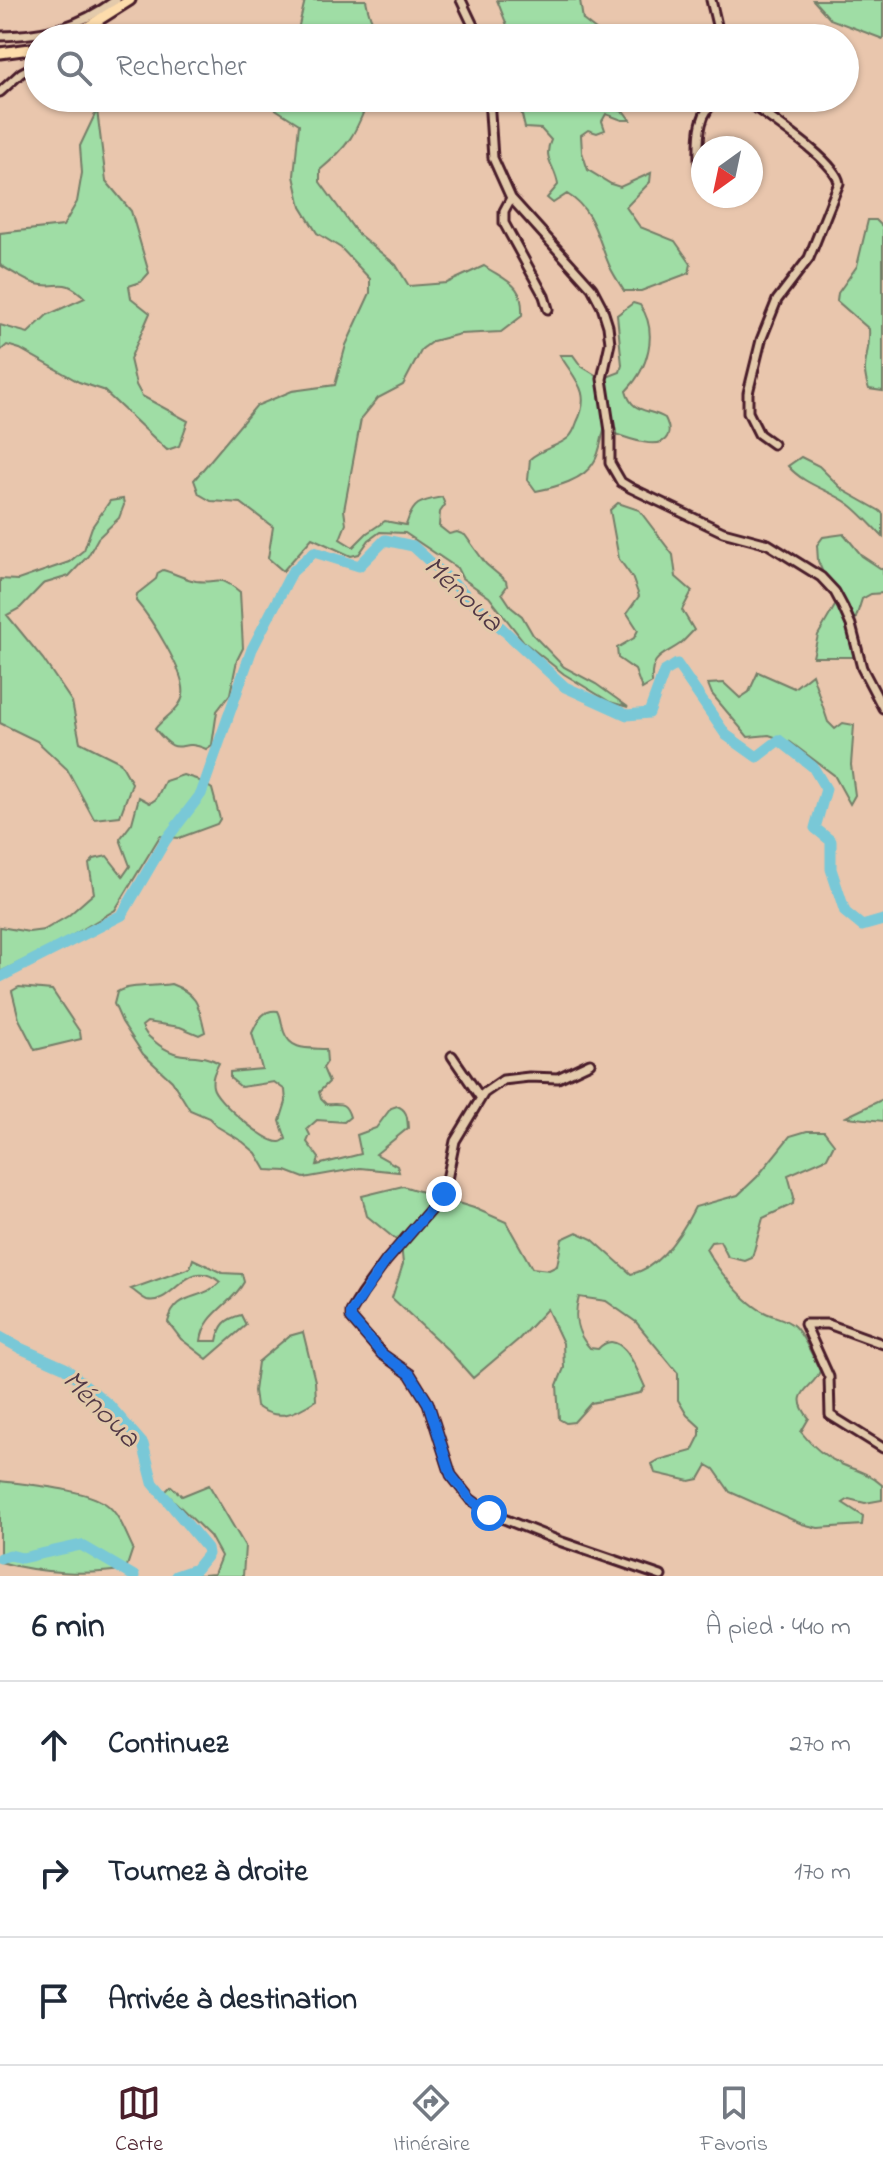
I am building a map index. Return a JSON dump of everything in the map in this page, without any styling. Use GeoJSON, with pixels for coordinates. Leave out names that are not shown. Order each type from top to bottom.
{"type":"FeatureCollection","features":[{"type":"Feature","properties":{"kind":"main road"},"geometry":{"type":"LineString","coordinates":[[92,24],[130,0]]}},
{"type":"Feature","properties":{"kind":"main road"},"geometry":{"type":"LineString","coordinates":[[0,53],[24,50]]}},
{"type":"Feature","properties":{"kind":"street"},"geometry":{"type":"LineString","coordinates":[[76,24],[116,0]]}},
{"type":"Feature","properties":{"kind":"street"},"geometry":{"type":"LineString","coordinates":[[461,0],[472,24]]}},
{"type":"Feature","properties":{"kind":"street"},"geometry":{"type":"LineString","coordinates":[[711,0],[717,24]]}},
{"type":"Feature","properties":{"kind":"street"},"geometry":{"type":"LineString","coordinates":[[0,36],[24,35]]}},
{"type":"Feature","properties":{"kind":"street"},"geometry":{"type":"LineString","coordinates":[[0,92],[24,71]]}},
{"type":"Feature","properties":{"kind":"street"},"geometry":{"type":"LineString","coordinates":[[490,112],[493,158],[511,198],[592,288],[602,307],[610,343],[602,391],[610,431],[610,463],[615,474],[631,488],[713,528],[768,544],[821,577],[835,592],[843,607],[862,668],[883,708]]}},
{"type":"Feature","properties":{"kind":"street"},"geometry":{"type":"LineString","coordinates":[[701,136],[704,112]]}},
{"type":"Feature","properties":{"kind":"street"},"geometry":{"type":"LineString","coordinates":[[762,112],[821,157],[835,170],[839,183],[809,258],[777,300],[761,340],[748,393],[748,412],[759,434],[773,444]]}},
{"type":"Feature","properties":{"kind":"street"},"geometry":{"type":"LineString","coordinates":[[511,198],[504,211],[504,223],[548,309]]}},
{"type":"Feature","properties":{"kind":"street"},"geometry":{"type":"LineString","coordinates":[[452,1056],[480,1097]]}},
{"type":"Feature","properties":{"kind":"street"},"geometry":{"type":"LineString","coordinates":[[590,1063],[558,1078],[503,1080],[480,1097],[455,1141],[445,1191],[351,1312],[353,1322],[382,1354],[410,1374],[428,1403],[451,1475],[470,1499],[481,1508],[562,1542],[661,1576]]}},
{"type":"Feature","properties":{"kind":"street"},"geometry":{"type":"LineString","coordinates":[[883,1344],[828,1324],[805,1324],[829,1377],[830,1415],[883,1448]]}},
{"type":"Feature","properties":{"kind":"green space"},"geometry":{"type":"Polygon","coordinates":[[[305,0],[366,0],[374,24],[299,24],[305,0]]]}},
{"type":"Feature","properties":{"kind":"green space"},"geometry":{"type":"Polygon","coordinates":[[[497,0],[580,0],[583,20],[588,24],[506,24],[497,0]]]}},
{"type":"Feature","properties":{"kind":"green space"},"geometry":{"type":"Polygon","coordinates":[[[813,0],[883,0],[883,39],[859,30],[859,24],[843,24],[830,19],[813,0]]]}},
{"type":"Feature","properties":{"kind":"green space"},"geometry":{"type":"Polygon","coordinates":[[[97,112],[106,181],[131,211],[149,273],[141,282],[129,286],[131,298],[150,313],[130,359],[136,385],[142,396],[188,421],[179,446],[167,450],[103,390],[79,382],[20,349],[7,345],[0,351],[0,325],[28,333],[47,315],[85,298],[66,285],[36,284],[0,265],[0,233],[63,226],[77,202],[82,173],[80,146],[97,112]]]}},
{"type":"Feature","properties":{"kind":"green space"},"geometry":{"type":"Polygon","coordinates":[[[280,112],[364,112],[338,154],[320,170],[320,182],[357,233],[396,265],[409,286],[447,283],[484,266],[513,285],[522,305],[522,316],[501,332],[460,334],[433,341],[422,349],[403,385],[378,398],[361,419],[344,510],[346,524],[340,539],[353,547],[385,521],[406,525],[411,511],[418,504],[442,497],[445,505],[440,512],[439,526],[449,534],[457,532],[465,535],[486,564],[506,581],[507,586],[502,593],[522,616],[533,635],[564,667],[596,684],[628,707],[610,702],[564,674],[525,643],[489,597],[462,578],[457,568],[405,533],[380,532],[369,540],[359,554],[351,556],[312,538],[283,571],[268,558],[273,527],[241,503],[211,501],[199,494],[194,480],[256,406],[292,391],[335,385],[346,345],[370,293],[370,279],[341,248],[317,233],[301,207],[294,176],[299,124],[280,112]]]}},
{"type":"Feature","properties":{"kind":"green space"},"geometry":{"type":"Polygon","coordinates":[[[521,112],[625,113],[630,120],[606,114],[602,121],[605,130],[597,133],[588,130],[581,135],[588,170],[620,187],[651,173],[650,182],[626,207],[640,227],[675,241],[691,264],[689,273],[641,291],[624,291],[584,209],[567,194],[553,203],[547,198],[558,185],[548,153],[551,140],[541,129],[525,128],[521,112]]]}},
{"type":"Feature","properties":{"kind":"green space"},"geometry":{"type":"Polygon","coordinates":[[[868,220],[876,220],[883,227],[883,391],[869,389],[866,380],[869,329],[837,301],[838,293],[857,266],[868,220]]]}},
{"type":"Feature","properties":{"kind":"green space"},"geometry":{"type":"Polygon","coordinates":[[[633,303],[640,305],[646,316],[650,338],[645,361],[626,391],[636,407],[665,418],[668,435],[663,441],[647,443],[604,430],[598,455],[584,474],[569,482],[536,491],[528,480],[530,459],[570,436],[583,402],[580,387],[560,355],[573,355],[581,366],[602,379],[620,372],[617,315],[633,303]]]}},
{"type":"Feature","properties":{"kind":"green space"},"geometry":{"type":"Polygon","coordinates":[[[801,457],[819,466],[843,490],[880,511],[883,514],[883,537],[849,504],[794,473],[788,466],[801,457]]]}},
{"type":"Feature","properties":{"kind":"green space"},"geometry":{"type":"Polygon","coordinates":[[[123,499],[119,518],[98,538],[88,556],[69,576],[43,584],[20,608],[7,615],[43,659],[72,702],[80,742],[120,762],[132,783],[120,816],[94,819],[67,769],[37,741],[0,723],[0,579],[18,580],[69,562],[84,550],[92,527],[110,501],[123,499]]]}},
{"type":"Feature","properties":{"kind":"green space"},"geometry":{"type":"Polygon","coordinates":[[[618,503],[639,510],[673,555],[676,577],[692,591],[682,610],[694,630],[655,662],[652,683],[642,689],[635,670],[618,658],[617,648],[634,638],[638,630],[627,613],[639,596],[632,577],[619,559],[610,510],[618,503]]]}},
{"type":"Feature","properties":{"kind":"green space"},"geometry":{"type":"Polygon","coordinates":[[[844,534],[862,556],[883,570],[883,593],[862,599],[855,621],[857,657],[813,657],[818,635],[836,604],[818,561],[817,545],[823,537],[844,534]]]}},
{"type":"Feature","properties":{"kind":"green space"},"geometry":{"type":"Polygon","coordinates":[[[163,570],[196,581],[222,581],[240,592],[243,648],[237,660],[230,694],[217,711],[212,745],[206,749],[190,745],[175,746],[155,729],[175,709],[183,695],[174,660],[136,601],[137,594],[163,570]]]}},
{"type":"Feature","properties":{"kind":"green space"},"geometry":{"type":"Polygon","coordinates":[[[758,672],[794,688],[812,674],[828,722],[835,729],[843,723],[854,725],[851,765],[855,795],[850,804],[834,775],[790,742],[769,735],[748,737],[712,694],[708,684],[724,683],[740,698],[749,692],[758,672]]]}},
{"type":"Feature","properties":{"kind":"green space"},"geometry":{"type":"Polygon","coordinates":[[[183,775],[212,789],[220,819],[217,824],[179,838],[160,836],[115,910],[56,945],[0,972],[0,927],[29,932],[44,930],[68,916],[94,893],[89,864],[94,859],[107,856],[123,876],[130,866],[120,839],[132,823],[139,797],[150,803],[156,799],[165,781],[183,775]]]}},
{"type":"Feature","properties":{"kind":"green space"},"geometry":{"type":"Polygon","coordinates":[[[171,984],[187,992],[196,1002],[205,1032],[199,1035],[180,1027],[147,1022],[142,1026],[144,1031],[172,1052],[219,1063],[213,1087],[222,1101],[242,1120],[273,1141],[286,1139],[280,1121],[286,1102],[285,1090],[274,1082],[241,1087],[230,1078],[230,1072],[262,1069],[252,1033],[264,1014],[278,1011],[291,1043],[326,1049],[327,1062],[323,1068],[329,1082],[319,1092],[321,1099],[326,1104],[344,1106],[350,1117],[344,1122],[317,1120],[307,1129],[310,1135],[307,1142],[319,1158],[317,1165],[361,1154],[357,1135],[376,1128],[391,1108],[397,1106],[405,1112],[408,1128],[376,1154],[397,1166],[399,1172],[360,1168],[304,1178],[286,1171],[266,1170],[256,1153],[243,1142],[209,1118],[190,1110],[172,1081],[143,1054],[114,1004],[117,992],[122,989],[171,984]]]}},
{"type":"Feature","properties":{"kind":"green space"},"geometry":{"type":"Polygon","coordinates":[[[19,987],[52,990],[80,1032],[81,1039],[35,1050],[19,1019],[12,991],[19,987]]]}},
{"type":"Feature","properties":{"kind":"green space"},"geometry":{"type":"Polygon","coordinates":[[[883,1099],[883,1121],[846,1117],[883,1099]]]}},
{"type":"Feature","properties":{"kind":"green space"},"geometry":{"type":"Polygon","coordinates":[[[807,1131],[824,1131],[834,1144],[827,1158],[788,1175],[793,1204],[763,1218],[752,1258],[745,1261],[728,1257],[720,1241],[711,1242],[706,1249],[741,1294],[766,1313],[791,1324],[805,1341],[820,1371],[801,1396],[803,1409],[809,1418],[801,1432],[829,1458],[868,1475],[882,1485],[882,1500],[865,1503],[849,1499],[843,1503],[863,1516],[862,1525],[818,1528],[802,1524],[730,1492],[714,1469],[707,1465],[699,1479],[690,1481],[655,1473],[652,1464],[692,1451],[700,1435],[700,1427],[687,1415],[678,1400],[678,1373],[636,1322],[606,1301],[579,1297],[576,1318],[579,1331],[590,1348],[598,1349],[614,1342],[621,1346],[633,1361],[645,1387],[640,1393],[591,1403],[574,1422],[566,1423],[559,1419],[557,1385],[564,1368],[563,1343],[547,1309],[519,1339],[473,1378],[392,1298],[403,1264],[401,1244],[367,1216],[362,1196],[403,1186],[474,1208],[506,1222],[532,1268],[549,1270],[557,1266],[562,1239],[577,1232],[592,1239],[631,1274],[652,1265],[661,1257],[684,1228],[695,1207],[738,1195],[790,1136],[807,1131]]]}},
{"type":"Feature","properties":{"kind":"green space"},"geometry":{"type":"Polygon","coordinates":[[[193,1259],[222,1273],[242,1274],[244,1282],[207,1323],[201,1341],[217,1341],[224,1324],[235,1317],[241,1315],[246,1325],[207,1359],[181,1339],[168,1322],[177,1305],[220,1282],[208,1275],[198,1274],[157,1300],[147,1300],[131,1289],[190,1268],[193,1259]]]}},
{"type":"Feature","properties":{"kind":"green space"},"geometry":{"type":"Polygon","coordinates":[[[303,1332],[315,1381],[316,1400],[286,1414],[264,1411],[256,1406],[254,1391],[258,1362],[289,1336],[303,1332]]]}},
{"type":"Feature","properties":{"kind":"green space"},"geometry":{"type":"Polygon","coordinates":[[[0,1481],[84,1494],[106,1504],[118,1518],[133,1548],[126,1569],[63,1572],[0,1562],[0,1481]]]}},
{"type":"Feature","properties":{"kind":"green space"},"geometry":{"type":"Polygon","coordinates":[[[209,1485],[245,1546],[243,1576],[190,1576],[214,1574],[221,1556],[210,1536],[165,1492],[171,1486],[182,1496],[209,1485]]]}},
{"type":"Feature","properties":{"kind":"waterway","name":"Ménoua"},"geometry":{"type":"LineString","coordinates":[[0,977],[122,915],[165,841],[201,794],[252,649],[292,572],[314,552],[359,566],[385,540],[413,546],[565,687],[627,715],[649,713],[664,672],[677,664],[726,735],[757,757],[779,740],[813,767],[826,789],[815,828],[831,841],[831,869],[845,912],[862,926],[883,920]]}},
{"type":"Feature","properties":{"kind":"waterway","name":"Ménoua"},"geometry":{"type":"LineString","coordinates":[[0,1337],[65,1368],[110,1406],[143,1444],[153,1483],[207,1548],[208,1554],[196,1569],[176,1576]]}},
{"type":"Feature","properties":{"kind":"waterway","name":"Ménoua"},"geometry":{"type":"LineString","coordinates":[[0,1558],[10,1555],[22,1558],[81,1545],[134,1576]]}},
{"type":"Feature","properties":{"kind":"route"},"geometry":{"type":"LineString","coordinates":[[444,1194],[386,1261],[362,1294],[351,1312],[351,1318],[382,1354],[410,1374],[428,1403],[451,1475],[470,1499],[489,1513]]}}]}
